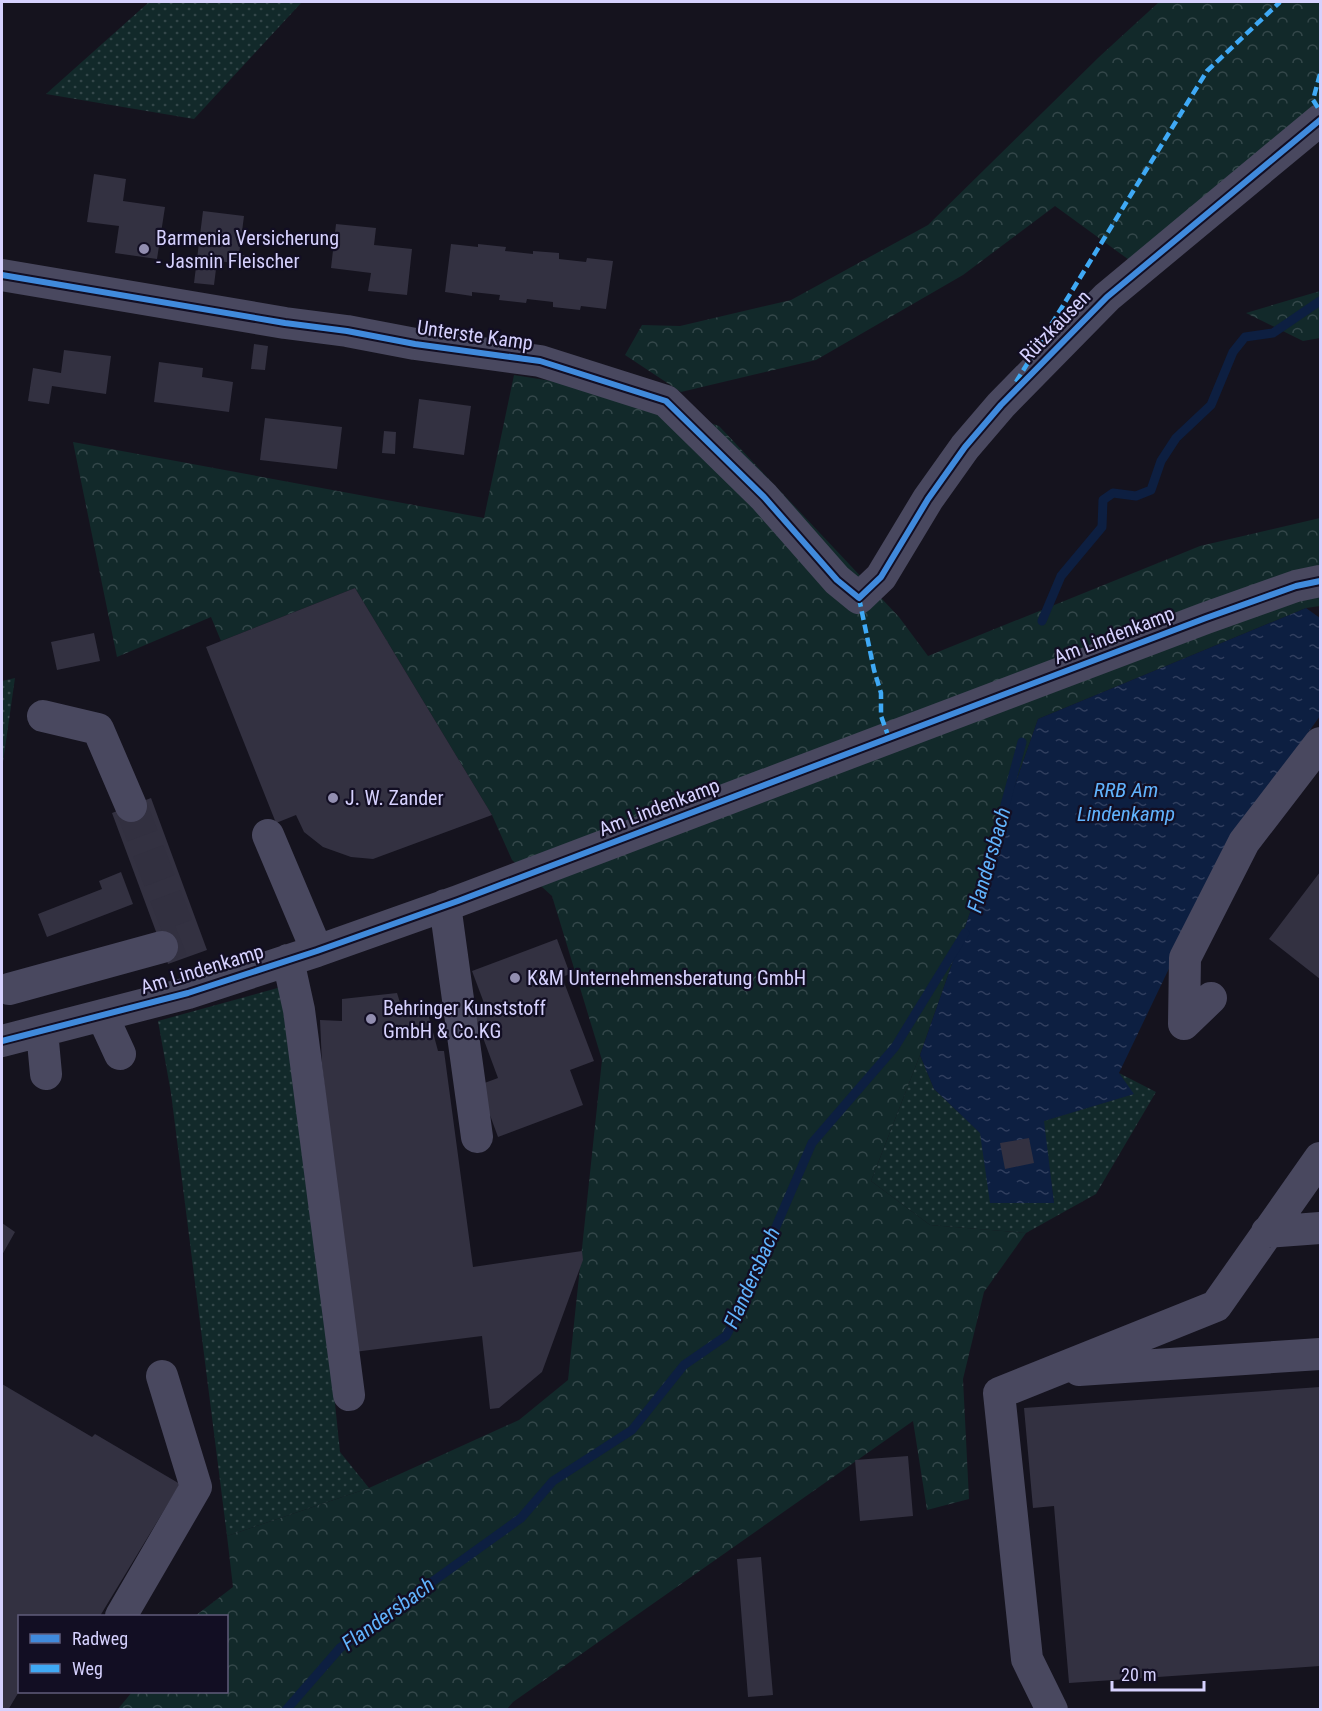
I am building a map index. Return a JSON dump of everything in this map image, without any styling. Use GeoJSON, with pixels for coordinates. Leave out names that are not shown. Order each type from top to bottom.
{"type":"FeatureCollection","features":[{"type":"Feature","properties":{"kind":"street","name":"Rützkausen"},"geometry":{"type":"LineString","coordinates":[[859,598],[881,578],[928,499],[965,447],[1001,405],[1107,297],[1320,120]]}},
{"type":"Feature","properties":{"kind":"street","name":"Unterste Kamp"},"geometry":{"type":"LineString","coordinates":[[2,275],[285,323],[347,331],[415,345],[540,361],[666,401],[764,497],[837,580],[859,598]]}},
{"type":"Feature","properties":{"kind":"street","name":"Am Lindenkamp"},"geometry":{"type":"LineString","coordinates":[[2,1041],[188,993],[317,951],[445,905],[1206,618],[1296,586],[1320,581]]}},
{"type":"Feature","properties":{"kind":"street"},"geometry":{"type":"LineString","coordinates":[[43,716],[98,729],[130,806]]}},
{"type":"Feature","properties":{"kind":"street"},"geometry":{"type":"LineString","coordinates":[[1211,998],[1184,1024],[1185,958],[1244,842],[1320,743]]}},
{"type":"Feature","properties":{"kind":"street"},"geometry":{"type":"LineString","coordinates":[[268,835],[317,951]]}},
{"type":"Feature","properties":{"kind":"street"},"geometry":{"type":"LineString","coordinates":[[445,905],[477,1137]]}},
{"type":"Feature","properties":{"kind":"street"},"geometry":{"type":"LineString","coordinates":[[9,990],[162,947]]}},
{"type":"Feature","properties":{"kind":"street"},"geometry":{"type":"LineString","coordinates":[[288,960],[299,1010],[349,1395]]}},
{"type":"Feature","properties":{"kind":"street"},"geometry":{"type":"LineString","coordinates":[[102,1015],[120,1054]]}},
{"type":"Feature","properties":{"kind":"street"},"geometry":{"type":"LineString","coordinates":[[42,1031],[46,1074]]}},
{"type":"Feature","properties":{"kind":"street"},"geometry":{"type":"LineString","coordinates":[[1052,1710],[1027,1659],[999,1393],[1216,1306],[1320,1158]]}},
{"type":"Feature","properties":{"kind":"street"},"geometry":{"type":"LineString","coordinates":[[1267,1232],[1320,1228]]}},
{"type":"Feature","properties":{"kind":"street"},"geometry":{"type":"LineString","coordinates":[[1050,1372],[1320,1354]]}},
{"type":"Feature","properties":{"kind":"street"},"geometry":{"type":"LineString","coordinates":[[123,1615],[196,1487],[162,1376]]}},
{"type":"Feature","properties":{"kind":"green space"},"geometry":{"type":"Polygon","coordinates":[[[149,2],[302,2],[194,119],[46,94],[149,2]]]}},
{"type":"Feature","properties":{"kind":"green space"},"geometry":{"type":"Polygon","coordinates":[[[1159,2],[1320,2],[1320,121],[1136,265],[1055,206],[963,275],[816,360],[681,392],[625,355],[642,325],[680,326],[791,300],[928,225],[1099,57],[1159,2]]]}},
{"type":"Feature","properties":{"kind":"green space"},"geometry":{"type":"Polygon","coordinates":[[[1320,291],[1320,338],[1303,341],[1246,313],[1320,291]]]}},
{"type":"Feature","properties":{"kind":"green space"},"geometry":{"type":"Polygon","coordinates":[[[514,375],[608,390],[719,426],[899,617],[928,656],[1200,546],[1320,518],[1320,606],[1306,608],[1038,719],[920,1055],[871,1181],[930,1225],[1026,1233],[984,1292],[963,1379],[969,1499],[927,1510],[913,1421],[513,1702],[507,1709],[118,1709],[131,1693],[228,1693],[228,1615],[196,1615],[233,1587],[227,1536],[369,1488],[519,1420],[568,1380],[602,1060],[552,896],[512,860],[492,815],[355,588],[221,641],[211,617],[117,657],[73,442],[484,518],[514,375]]]}},
{"type":"Feature","properties":{"kind":"green space"},"geometry":{"type":"Polygon","coordinates":[[[15,678],[2,769],[2,681],[15,678]]]}},
{"type":"Feature","properties":{"kind":"green space"},"geometry":{"type":"Polygon","coordinates":[[[292,984],[340,1452],[369,1488],[227,1536],[171,1093],[158,1021],[292,984]]]}},
{"type":"Feature","properties":{"kind":"green space"},"geometry":{"type":"Polygon","coordinates":[[[920,1055],[934,1089],[1054,1203],[1043,1121],[1133,1094],[1119,1073],[1156,1092],[1096,1194],[1026,1233],[930,1225],[871,1181],[920,1055]]]}},
{"type":"Feature","properties":{"kind":"water","name":"RRB Am Lindenkamp"},"geometry":{"type":"Polygon","coordinates":[[[1306,608],[1320,618],[1320,716],[1230,841],[1119,1073],[1134,1094],[1044,1121],[1054,1203],[990,1203],[980,1133],[934,1089],[920,1055],[1038,719],[1306,608]]]}},
{"type":"Feature","properties":{"kind":"building"},"geometry":{"type":"Polygon","coordinates":[[[94,174],[126,179],[123,201],[165,207],[157,259],[115,253],[119,226],[87,222],[94,174]]]}},
{"type":"Feature","properties":{"kind":"building"},"geometry":{"type":"Polygon","coordinates":[[[203,211],[244,216],[239,255],[245,255],[244,264],[217,261],[214,285],[194,283],[203,211]]]}},
{"type":"Feature","properties":{"kind":"building"},"geometry":{"type":"Polygon","coordinates":[[[336,224],[376,228],[374,245],[412,249],[407,295],[368,291],[371,273],[331,268],[336,224]]]}},
{"type":"Feature","properties":{"kind":"building"},"geometry":{"type":"Polygon","coordinates":[[[451,244],[506,247],[505,251],[533,254],[533,251],[559,253],[559,259],[586,262],[587,258],[613,261],[606,309],[581,306],[580,310],[553,307],[553,302],[527,299],[526,303],[499,300],[500,295],[472,292],[472,296],[445,292],[451,244]]]}},
{"type":"Feature","properties":{"kind":"building"},"geometry":{"type":"Polygon","coordinates":[[[254,344],[268,346],[265,370],[251,369],[254,344]]]}},
{"type":"Feature","properties":{"kind":"building"},"geometry":{"type":"Polygon","coordinates":[[[64,350],[111,356],[106,394],[52,386],[49,404],[28,401],[33,368],[61,373],[64,350]]]}},
{"type":"Feature","properties":{"kind":"building"},"geometry":{"type":"Polygon","coordinates":[[[159,362],[203,368],[202,377],[233,382],[229,412],[154,402],[159,362]]]}},
{"type":"Feature","properties":{"kind":"building"},"geometry":{"type":"Polygon","coordinates":[[[419,399],[471,406],[464,455],[413,448],[419,399]]]}},
{"type":"Feature","properties":{"kind":"building"},"geometry":{"type":"Polygon","coordinates":[[[265,418],[342,427],[337,469],[260,460],[265,418]]]}},
{"type":"Feature","properties":{"kind":"building"},"geometry":{"type":"Polygon","coordinates":[[[384,431],[396,432],[395,454],[382,453],[384,431]]]}},
{"type":"Feature","properties":{"kind":"building"},"geometry":{"type":"Polygon","coordinates":[[[355,588],[492,815],[373,859],[351,857],[323,847],[304,832],[296,815],[276,823],[206,647],[355,588]]]}},
{"type":"Feature","properties":{"kind":"building"},"geometry":{"type":"Polygon","coordinates":[[[94,633],[100,661],[57,670],[51,642],[94,633]]]}},
{"type":"Feature","properties":{"kind":"building"},"geometry":{"type":"Polygon","coordinates":[[[151,798],[207,950],[168,964],[112,813],[151,798]]]}},
{"type":"Feature","properties":{"kind":"building"},"geometry":{"type":"Polygon","coordinates":[[[121,872],[133,904],[47,937],[38,914],[102,889],[99,881],[121,872]]]}},
{"type":"Feature","properties":{"kind":"building"},"geometry":{"type":"Polygon","coordinates":[[[1320,872],[1320,979],[1269,939],[1320,872]]]}},
{"type":"Feature","properties":{"kind":"building"},"geometry":{"type":"Polygon","coordinates":[[[557,939],[570,974],[562,977],[594,1061],[570,1070],[583,1105],[498,1137],[479,1085],[498,1078],[472,1008],[484,1003],[472,971],[557,939]]]}},
{"type":"Feature","properties":{"kind":"building"},"geometry":{"type":"Polygon","coordinates":[[[397,993],[403,1012],[426,1006],[438,1051],[444,1051],[473,1267],[582,1251],[583,1260],[542,1372],[499,1408],[490,1409],[482,1336],[354,1352],[322,1064],[320,1020],[342,1021],[342,999],[397,993]]]}},
{"type":"Feature","properties":{"kind":"building"},"geometry":{"type":"Polygon","coordinates":[[[1029,1138],[1034,1163],[1005,1169],[1000,1143],[1029,1138]]]}},
{"type":"Feature","properties":{"kind":"building"},"geometry":{"type":"Polygon","coordinates":[[[2,1223],[15,1232],[2,1255],[2,1223]]]}},
{"type":"Feature","properties":{"kind":"building"},"geometry":{"type":"Polygon","coordinates":[[[2,1384],[92,1437],[95,1434],[180,1484],[101,1615],[18,1615],[18,1693],[8,1710],[2,1710],[2,1384]]]}},
{"type":"Feature","properties":{"kind":"building"},"geometry":{"type":"Polygon","coordinates":[[[1320,1387],[1320,1666],[1069,1683],[1054,1506],[1033,1508],[1024,1408],[1320,1387]]]}},
{"type":"Feature","properties":{"kind":"building"},"geometry":{"type":"Polygon","coordinates":[[[908,1456],[913,1516],[860,1521],[855,1460],[908,1456]]]}},
{"type":"Feature","properties":{"kind":"building"},"geometry":{"type":"Polygon","coordinates":[[[761,1557],[773,1695],[748,1697],[737,1559],[761,1557]]]}},
{"type":"Feature","properties":{"kind":"waterway","name":"Flandersbach"},"geometry":{"type":"LineString","coordinates":[[1042,621],[1061,576],[1102,527],[1103,500],[1113,493],[1136,496],[1151,490],[1161,461],[1176,438],[1211,405],[1233,352],[1245,337],[1273,333],[1320,301]]}},
{"type":"Feature","properties":{"kind":"waterway","name":"Flandersbach"},"geometry":{"type":"LineString","coordinates":[[994,846],[1022,742]]}},
{"type":"Feature","properties":{"kind":"waterway","name":"Flandersbach"},"geometry":{"type":"LineString","coordinates":[[286,1710],[340,1648],[521,1518],[553,1481],[632,1430],[684,1365],[726,1336],[742,1306],[812,1143],[895,1047],[965,933]]}},
{"type":"Feature","properties":{"kind":"tunnel"},"geometry":{"type":"LineString","coordinates":[[131,806],[182,939],[162,947]]}},
{"type":"Feature","properties":{"kind":"marked path"},"geometry":{"type":"LineString","coordinates":[[1016,382],[1207,71],[1280,2]]}},
{"type":"Feature","properties":{"kind":"marked path"},"geometry":{"type":"LineString","coordinates":[[1320,74],[1313,100],[1320,111]]}},
{"type":"Feature","properties":{"kind":"marked path"},"geometry":{"type":"LineString","coordinates":[[859,598],[881,693],[881,716],[889,738]]}},
{"type":"Feature","properties":{"kind":"cycle path"},"geometry":{"type":"LineString","coordinates":[[2,275],[415,344],[540,361],[666,401],[764,497],[837,580],[859,598],[881,577],[928,499],[965,447],[1001,405],[1107,297],[1320,120]]}},
{"type":"Feature","properties":{"kind":"cycle path"},"geometry":{"type":"LineString","coordinates":[[2,1041],[188,993],[317,951],[458,901],[1206,618],[1296,586],[1320,581]]}},
{"type":"Feature","properties":{"kind":"place","name":"Barmenia Versicherung - Jasmin Fleischer"},"geometry":{"type":"Point","coordinates":[144,249]}},
{"type":"Feature","properties":{"kind":"place","name":"J. W. Zander"},"geometry":{"type":"Point","coordinates":[333,798]}},
{"type":"Feature","properties":{"kind":"place","name":"K&M Unternehmensberatung GmbH"},"geometry":{"type":"Point","coordinates":[515,978]}},
{"type":"Feature","properties":{"kind":"place","name":"Behringer Kunststoff GmbH & Co.KG"},"geometry":{"type":"Point","coordinates":[371,1019]}}]}
